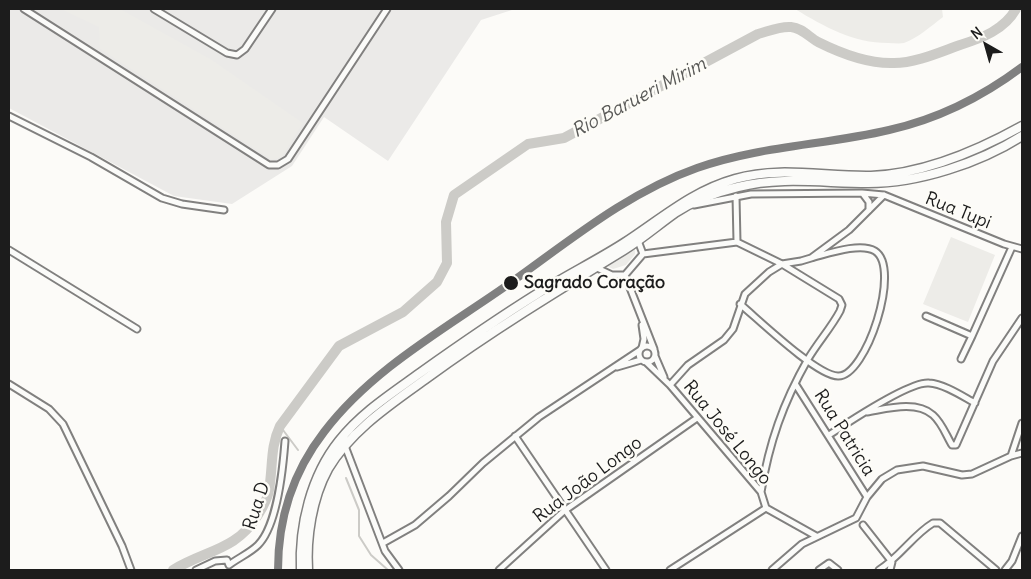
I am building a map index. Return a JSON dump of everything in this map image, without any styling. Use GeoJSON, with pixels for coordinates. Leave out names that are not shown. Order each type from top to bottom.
{"type":"FeatureCollection","features":[{"type":"Feature","properties":{"kind":"main road"},"geometry":{"type":"LineString","coordinates":[[302,570],[306,519],[314,484],[339,440],[371,409],[464,342],[537,294],[603,254],[637,238],[682,202],[704,190],[734,179],[777,172],[872,176],[905,172],[980,148],[1022,126]]}},
{"type":"Feature","properties":{"kind":"main road"},"geometry":{"type":"LineString","coordinates":[[308,570],[308,544],[317,497],[328,469],[345,446],[376,415],[468,348],[686,207],[713,194],[761,182],[798,180],[871,183],[903,180],[969,162],[1000,150],[1022,136]]}},
{"type":"Feature","properties":{"kind":"main road"},"geometry":{"type":"LineString","coordinates":[[966,153],[969,162]]}},
{"type":"Feature","properties":{"kind":"main road"},"geometry":{"type":"LineString","coordinates":[[595,267],[603,254]]}},
{"type":"Feature","properties":{"kind":"main road"},"geometry":{"type":"LineString","coordinates":[[345,446],[345,440],[371,409]]}},
{"type":"Feature","properties":{"kind":"street"},"geometry":{"type":"LineString","coordinates":[[24,9],[269,165],[278,165],[288,159],[387,9]]}},
{"type":"Feature","properties":{"kind":"street"},"geometry":{"type":"LineString","coordinates":[[154,9],[227,54],[237,56],[245,49],[272,9]]}},
{"type":"Feature","properties":{"kind":"street"},"geometry":{"type":"LineString","coordinates":[[9,116],[91,157],[162,198],[182,204],[224,210]]}},
{"type":"Feature","properties":{"kind":"street"},"geometry":{"type":"LineString","coordinates":[[862,193],[869,202],[869,211]]}},
{"type":"Feature","properties":{"kind":"street","name":"Rua Tupi"},"geometry":{"type":"LineString","coordinates":[[686,207],[736,196],[862,193],[884,195],[1022,249]]}},
{"type":"Feature","properties":{"kind":"street"},"geometry":{"type":"LineString","coordinates":[[811,258],[849,230],[884,195]]}},
{"type":"Feature","properties":{"kind":"street"},"geometry":{"type":"LineString","coordinates":[[736,196],[737,242]]}},
{"type":"Feature","properties":{"kind":"street"},"geometry":{"type":"LineString","coordinates":[[637,238],[643,254]]}},
{"type":"Feature","properties":{"kind":"street"},"geometry":{"type":"LineString","coordinates":[[595,267],[612,274],[625,275],[643,254],[737,242],[782,264],[829,292],[842,305],[835,321],[807,360],[778,421],[767,454],[761,492]]}},
{"type":"Feature","properties":{"kind":"street"},"geometry":{"type":"LineString","coordinates":[[961,359],[1012,246]]}},
{"type":"Feature","properties":{"kind":"street"},"geometry":{"type":"LineString","coordinates":[[670,385],[688,365],[724,340],[732,329],[740,304],[745,294],[754,284],[782,264],[847,248],[874,251],[880,258],[884,270],[884,288],[880,315],[858,363],[848,374],[838,376],[829,374],[807,360],[740,304]]}},
{"type":"Feature","properties":{"kind":"street"},"geometry":{"type":"LineString","coordinates":[[9,250],[137,329]]}},
{"type":"Feature","properties":{"kind":"street","name":"Rua José Longo"},"geometry":{"type":"LineString","coordinates":[[625,275],[665,380]]}},
{"type":"Feature","properties":{"kind":"street"},"geometry":{"type":"LineString","coordinates":[[926,316],[972,336]]}},
{"type":"Feature","properties":{"kind":"street"},"geometry":{"type":"LineString","coordinates":[[867,412],[905,407],[925,410],[934,416],[954,446],[994,361],[1022,318]]}},
{"type":"Feature","properties":{"kind":"street","name":"Rua José Longo"},"geometry":{"type":"LineString","coordinates":[[641,319],[644,339],[639,355],[670,385],[761,492],[766,508],[816,536]]}},
{"type":"Feature","properties":{"kind":"street"},"geometry":{"type":"LineString","coordinates":[[383,543],[415,525],[539,416],[641,349],[649,346],[654,349]]}},
{"type":"Feature","properties":{"kind":"street"},"geometry":{"type":"LineString","coordinates":[[612,368],[644,361],[655,356]]}},
{"type":"Feature","properties":{"kind":"street"},"geometry":{"type":"LineString","coordinates":[[829,435],[898,392],[923,383],[932,383],[975,403]]}},
{"type":"Feature","properties":{"kind":"street"},"geometry":{"type":"LineString","coordinates":[[9,384],[49,409],[63,424],[118,538],[131,570]]}},
{"type":"Feature","properties":{"kind":"street","name":"Rua Patricia"},"geometry":{"type":"LineString","coordinates":[[796,384],[867,496]]}},
{"type":"Feature","properties":{"kind":"street","name":"Rua João Longo"},"geometry":{"type":"LineString","coordinates":[[499,570],[564,511],[697,418]]}},
{"type":"Feature","properties":{"kind":"street"},"geometry":{"type":"LineString","coordinates":[[1011,456],[1022,423]]}},
{"type":"Feature","properties":{"kind":"street"},"geometry":{"type":"LineString","coordinates":[[515,436],[564,511],[606,570]]}},
{"type":"Feature","properties":{"kind":"street","name":"Rua D"},"geometry":{"type":"LineString","coordinates":[[228,568],[258,545],[266,532],[275,504],[286,441]]}},
{"type":"Feature","properties":{"kind":"street"},"geometry":{"type":"LineString","coordinates":[[345,446],[387,556],[399,570]]}},
{"type":"Feature","properties":{"kind":"street"},"geometry":{"type":"LineString","coordinates":[[772,570],[802,544],[856,518],[867,496],[888,474],[906,467],[923,466],[962,475],[972,474],[1022,453]]}},
{"type":"Feature","properties":{"kind":"street"},"geometry":{"type":"LineString","coordinates":[[670,570],[766,508]]}},
{"type":"Feature","properties":{"kind":"street"},"geometry":{"type":"LineString","coordinates":[[880,570],[892,562],[933,522],[940,523],[996,570]]}},
{"type":"Feature","properties":{"kind":"street"},"geometry":{"type":"LineString","coordinates":[[863,525],[892,562]]}},
{"type":"Feature","properties":{"kind":"street"},"geometry":{"type":"LineString","coordinates":[[1005,570],[1022,536]]}},
{"type":"Feature","properties":{"kind":"street"},"geometry":{"type":"LineString","coordinates":[[196,570],[221,559],[227,560],[228,568]]}},
{"type":"Feature","properties":{"kind":"street"},"geometry":{"type":"LineString","coordinates":[[890,570],[892,562]]}},
{"type":"Feature","properties":{"kind":"street"},"geometry":{"type":"LineString","coordinates":[[819,570],[829,563],[838,570]]}},
{"type":"Feature","properties":{"kind":"shaded area"},"geometry":{"type":"Polygon","coordinates":[[[9,9],[515,9],[481,20],[388,161],[324,117],[292,166],[232,204],[174,196],[9,108],[9,9]]]}},
{"type":"Feature","properties":{"kind":"shaded area"},"geometry":{"type":"Polygon","coordinates":[[[61,9],[120,9],[212,60],[303,123],[282,157],[272,160],[100,49],[99,27],[61,9]]]}},
{"type":"Feature","properties":{"kind":"shaded area"},"geometry":{"type":"Polygon","coordinates":[[[795,9],[942,9],[943,17],[909,41],[888,43],[863,40],[840,33],[795,9]]]}},
{"type":"Feature","properties":{"kind":"shaded area"},"geometry":{"type":"Polygon","coordinates":[[[951,237],[995,255],[968,322],[923,304],[951,237]]]}},
{"type":"Feature","properties":{"kind":"shaded area"},"geometry":{"type":"Polygon","coordinates":[[[635,248],[635,254],[626,265],[613,269],[607,266],[635,248]]]}},
{"type":"Feature","properties":{"kind":"waterway","name":"Rio Barueri Mirim"},"geometry":{"type":"LineString","coordinates":[[173,570],[230,543],[249,527],[260,512],[268,496],[273,449],[280,426],[339,346],[403,312],[437,282],[447,263],[446,222],[454,195],[528,144],[564,138],[758,34],[774,29],[795,28],[827,46],[865,60],[902,63],[928,57],[984,36],[999,28],[1016,9]]}},
{"type":"Feature","properties":{"kind":"waterway"},"geometry":{"type":"LineString","coordinates":[[280,426],[298,450]]}},
{"type":"Feature","properties":{"kind":"waterway"},"geometry":{"type":"LineString","coordinates":[[346,478],[359,510],[359,536],[371,555],[388,570]]}},
{"type":"Feature","properties":{"kind":"transit line"},"geometry":{"type":"LineString","coordinates":[[278,570],[281,533],[289,497],[313,447],[343,410],[363,389],[409,352],[598,220],[646,191],[671,178],[697,168],[744,155],[865,135],[925,120],[959,106],[991,88],[1022,67]]}},
{"type":"Feature","properties":{"kind":"place","name":"Sagrado Coração"},"geometry":{"type":"Point","coordinates":[511,283]}}]}
